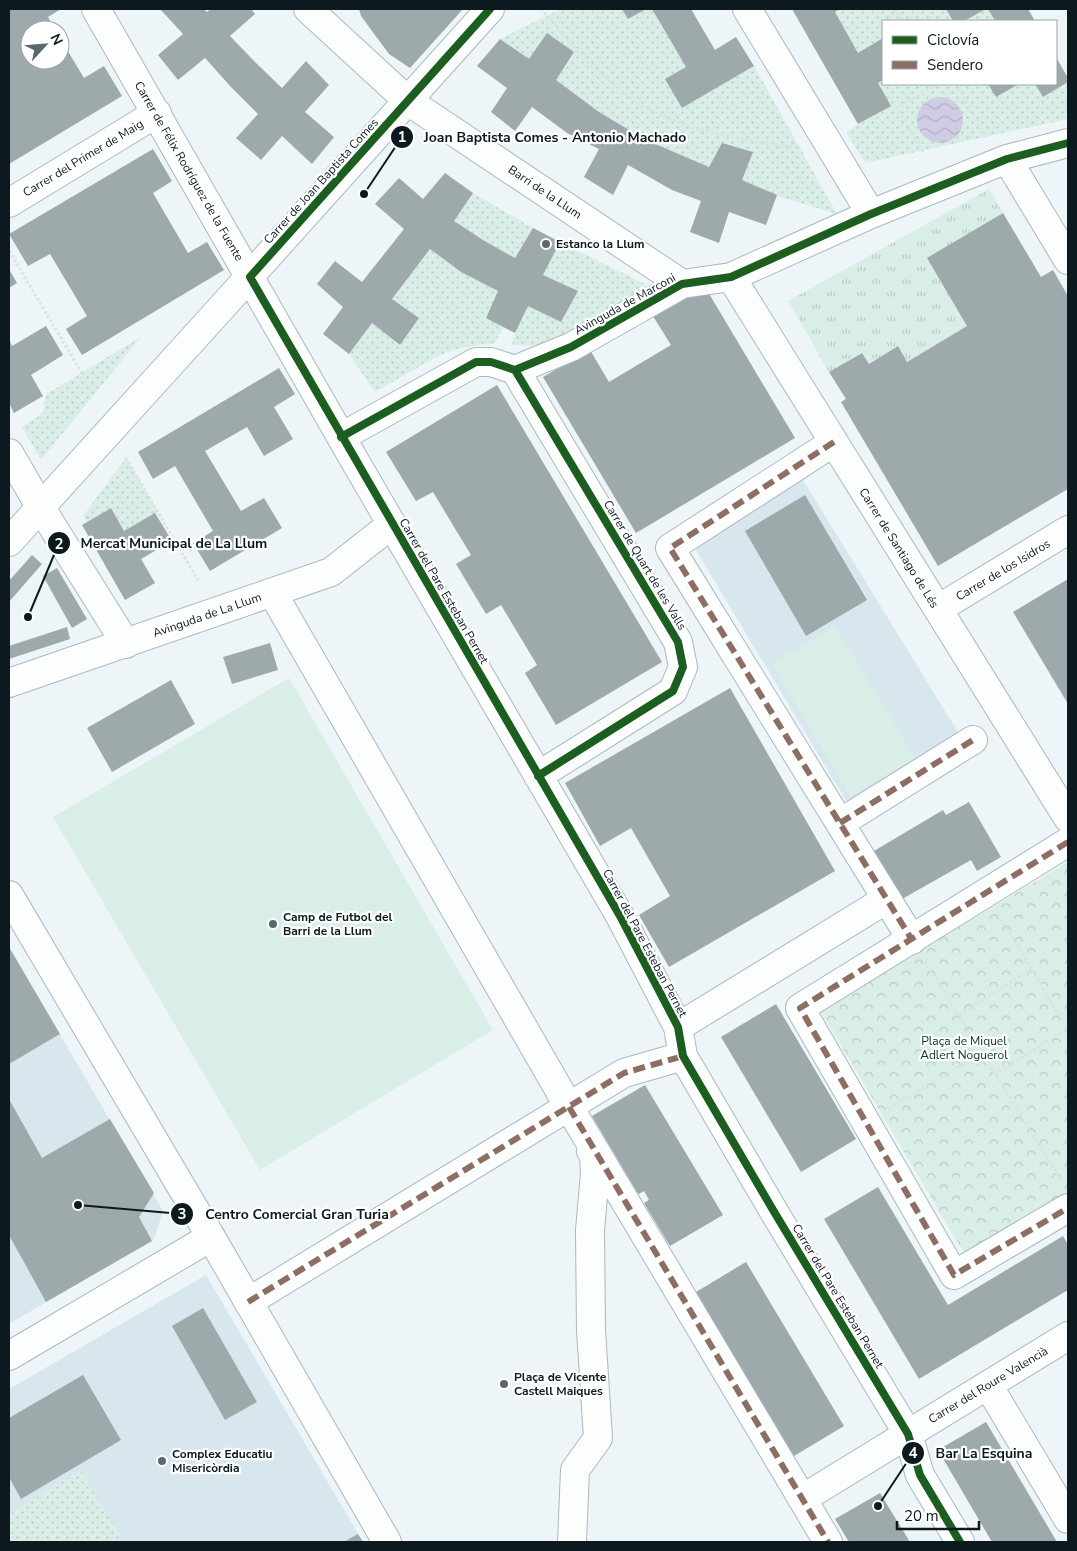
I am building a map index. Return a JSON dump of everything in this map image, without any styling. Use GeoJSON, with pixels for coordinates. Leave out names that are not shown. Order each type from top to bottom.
{"type":"FeatureCollection","features":[{"type":"Feature","properties":{"kind":"street","name":"Carrer de Félix Rodríguez de la Fuente"},"geometry":{"type":"LineString","coordinates":[[96,9],[342,437]]}},
{"type":"Feature","properties":{"kind":"street","name":"Barri de la Llum"},"geometry":{"type":"LineString","coordinates":[[308,9],[408,101],[682,284]]}},
{"type":"Feature","properties":{"kind":"street","name":"Carrer de Joan Baptista Comes"},"geometry":{"type":"LineString","coordinates":[[9,542],[490,9]]}},
{"type":"Feature","properties":{"kind":"street"},"geometry":{"type":"LineString","coordinates":[[747,9],[871,214]]}},
{"type":"Feature","properties":{"kind":"street","name":"Carrer del Primer de Maig"},"geometry":{"type":"LineString","coordinates":[[9,203],[157,113]]}},
{"type":"Feature","properties":{"kind":"street","name":"Avinguda de Marconi"},"geometry":{"type":"LineString","coordinates":[[515,370],[571,347],[682,284],[731,277],[871,214],[1007,159],[1068,143]]}},
{"type":"Feature","properties":{"kind":"street"},"geometry":{"type":"LineString","coordinates":[[1007,159],[1068,260]]}},
{"type":"Feature","properties":{"kind":"street","name":"Carrer de Santiago de Lés"},"geometry":{"type":"LineString","coordinates":[[731,277],[1068,818]]}},
{"type":"Feature","properties":{"kind":"street"},"geometry":{"type":"LineString","coordinates":[[342,437],[476,362],[491,362],[515,370]]}},
{"type":"Feature","properties":{"kind":"street","name":"Carrer de Quart de les Valls"},"geometry":{"type":"LineString","coordinates":[[515,370],[678,642],[683,667],[673,691],[538,776]]}},
{"type":"Feature","properties":{"kind":"street","name":"Carrer del Pare Esteban Pernet"},"geometry":{"type":"LineString","coordinates":[[342,437],[620,916],[678,1027],[683,1056],[908,1434],[920,1475],[960,1542]]}},
{"type":"Feature","properties":{"kind":"street"},"geometry":{"type":"LineString","coordinates":[[834,442],[670,548],[912,940]]}},
{"type":"Feature","properties":{"kind":"street"},"geometry":{"type":"LineString","coordinates":[[9,453],[126,644]]}},
{"type":"Feature","properties":{"kind":"street","name":"Avinguda de La Llum"},"geometry":{"type":"LineString","coordinates":[[9,683],[331,572],[392,524]]}},
{"type":"Feature","properties":{"kind":"street","name":"Carrer de los Isidros"},"geometry":{"type":"LineString","coordinates":[[938,609],[1068,530]]}},
{"type":"Feature","properties":{"kind":"street"},"geometry":{"type":"LineString","coordinates":[[272,592],[569,1107],[828,1542]]}},
{"type":"Feature","properties":{"kind":"street"},"geometry":{"type":"LineString","coordinates":[[840,823],[973,740]]}},
{"type":"Feature","properties":{"kind":"street"},"geometry":{"type":"LineString","coordinates":[[1066,1196],[954,1275],[800,1008],[1068,842]]}},
{"type":"Feature","properties":{"kind":"street"},"geometry":{"type":"LineString","coordinates":[[9,895],[211,1237],[387,1542]]}},
{"type":"Feature","properties":{"kind":"street"},"geometry":{"type":"LineString","coordinates":[[678,1027],[886,899]]}},
{"type":"Feature","properties":{"kind":"street"},"geometry":{"type":"LineString","coordinates":[[248,1302],[624,1073],[683,1056]]}},
{"type":"Feature","properties":{"kind":"street"},"geometry":{"type":"LineString","coordinates":[[569,1107],[594,1155],[595,1173],[590,1230],[591,1330],[598,1438],[575,1470],[572,1542]]}},
{"type":"Feature","properties":{"kind":"street"},"geometry":{"type":"LineString","coordinates":[[9,1356],[211,1237]]}},
{"type":"Feature","properties":{"kind":"street","name":"Carrer del Roure Valencià"},"geometry":{"type":"LineString","coordinates":[[802,1499],[1068,1336]]}},
{"type":"Feature","properties":{"kind":"street"},"geometry":{"type":"LineString","coordinates":[[988,1385],[1068,1519]]}},
{"type":"Feature","properties":{"kind":"path"},"geometry":{"type":"LineString","coordinates":[[541,9],[586,61],[640,106],[693,128],[757,142],[802,147]]}},
{"type":"Feature","properties":{"kind":"path"},"geometry":{"type":"LineString","coordinates":[[895,9],[902,20]]}},
{"type":"Feature","properties":{"kind":"path"},"geometry":{"type":"LineString","coordinates":[[923,152],[898,108],[937,85]]}},
{"type":"Feature","properties":{"kind":"path"},"geometry":{"type":"LineString","coordinates":[[957,85],[986,137]]}},
{"type":"Feature","properties":{"kind":"path"},"geometry":{"type":"LineString","coordinates":[[9,251],[82,373]]}},
{"type":"Feature","properties":{"kind":"path"},"geometry":{"type":"LineString","coordinates":[[126,458],[198,580]]}},
{"type":"Feature","properties":{"kind":"path"},"geometry":{"type":"LineString","coordinates":[[986,893],[1068,1030],[995,1074]]}},
{"type":"Feature","properties":{"kind":"path"},"geometry":{"type":"LineString","coordinates":[[912,940],[995,1074],[1066,1196]]}},
{"type":"Feature","properties":{"kind":"path"},"geometry":{"type":"LineString","coordinates":[[959,1015],[1032,969]]}},
{"type":"Feature","properties":{"kind":"path"},"geometry":{"type":"LineString","coordinates":[[866,1122],[982,1053]]}},
{"type":"Feature","properties":{"kind":"shaded area"},"geometry":{"type":"Polygon","coordinates":[[[800,475],[961,737],[848,804],[690,540],[800,475]]]}},
{"type":"Feature","properties":{"kind":"shaded area"},"geometry":{"type":"Polygon","coordinates":[[[9,947],[163,1211],[154,1239],[9,1324],[9,947]]]}},
{"type":"Feature","properties":{"kind":"shaded area","name":"Complex Educatiu Misericòrdia"},"geometry":{"type":"Polygon","coordinates":[[[206,1275],[363,1542],[9,1542],[9,1389],[206,1275]]]}},
{"type":"Feature","properties":{"kind":"green space"},"geometry":{"type":"Polygon","coordinates":[[[560,9],[622,9],[628,19],[646,9],[652,9],[686,67],[666,79],[682,108],[754,66],[837,214],[777,196],[742,180],[753,152],[722,143],[709,167],[646,140],[599,112],[556,80],[574,52],[547,33],[529,59],[500,39],[560,9]]]}},
{"type":"Feature","properties":{"kind":"green space"},"geometry":{"type":"Polygon","coordinates":[[[840,9],[946,9],[952,20],[882,20],[882,39],[858,53],[835,12],[840,9]]]}},
{"type":"Feature","properties":{"kind":"green space"},"geometry":{"type":"Polygon","coordinates":[[[988,9],[994,20],[966,20],[988,9]]]}},
{"type":"Feature","properties":{"kind":"green space"},"geometry":{"type":"Polygon","coordinates":[[[882,81],[882,85],[989,85],[996,97],[1017,85],[1036,85],[1043,97],[1068,82],[1068,119],[865,163],[846,132],[890,106],[878,83],[882,81]]]}},
{"type":"Feature","properties":{"kind":"green space"},"geometry":{"type":"Polygon","coordinates":[[[989,189],[1003,213],[967,326],[907,362],[898,346],[869,364],[861,353],[829,372],[788,301],[989,189]]]}},
{"type":"Feature","properties":{"kind":"green space"},"geometry":{"type":"Polygon","coordinates":[[[473,193],[533,228],[515,258],[454,221],[473,193]]]}},
{"type":"Feature","properties":{"kind":"green space"},"geometry":{"type":"Polygon","coordinates":[[[560,242],[647,285],[645,288],[550,342],[535,346],[512,345],[515,333],[528,306],[561,322],[578,292],[543,275],[560,242]]]}},
{"type":"Feature","properties":{"kind":"green space"},"geometry":{"type":"Polygon","coordinates":[[[430,249],[461,272],[498,291],[504,327],[495,343],[460,348],[440,355],[375,392],[349,354],[372,323],[400,345],[419,318],[392,299],[430,249]]]}},
{"type":"Feature","properties":{"kind":"green space"},"geometry":{"type":"Polygon","coordinates":[[[141,337],[41,460],[22,427],[43,413],[45,397],[48,393],[141,337]]]}},
{"type":"Feature","properties":{"kind":"green space"},"geometry":{"type":"Polygon","coordinates":[[[126,458],[158,512],[124,531],[111,508],[87,522],[83,516],[126,458]]]}},
{"type":"Feature","properties":{"kind":"green space"},"geometry":{"type":"Polygon","coordinates":[[[835,627],[916,758],[850,796],[772,664],[835,627]]]}},
{"type":"Feature","properties":{"kind":"green space","name":"Camp de Futbol del Barri de la Llum"},"geometry":{"type":"Polygon","coordinates":[[[289,678],[493,1030],[260,1170],[53,817],[289,678]]]}},
{"type":"Feature","properties":{"kind":"green space","name":"Plaça de Miquel Adlert Noguerol"},"geometry":{"type":"Polygon","coordinates":[[[1068,862],[1068,1194],[965,1255],[820,1010],[1068,862]]]}},
{"type":"Feature","properties":{"kind":"green space"},"geometry":{"type":"Polygon","coordinates":[[[81,1470],[124,1542],[9,1542],[9,1514],[81,1470]]]}},
{"type":"Feature","properties":{"kind":"water"},"geometry":{"type":"Polygon","coordinates":[[[945,97],[949,98],[959,107],[962,111],[962,129],[953,139],[945,143],[935,143],[927,139],[918,129],[917,115],[921,107],[931,98],[945,97]]]}},
{"type":"Feature","properties":{"kind":"building"},"geometry":{"type":"Polygon","coordinates":[[[9,9],[61,9],[48,17],[50,20],[20,20],[20,70],[70,70],[70,55],[84,78],[104,66],[122,96],[9,164],[9,9]]]}},
{"type":"Feature","properties":{"kind":"building"},"geometry":{"type":"Polygon","coordinates":[[[160,9],[204,9],[207,12],[211,9],[251,9],[255,14],[230,36],[282,88],[306,61],[329,85],[305,112],[334,137],[312,164],[282,136],[261,160],[236,138],[258,114],[205,58],[178,80],[158,55],[183,34],[160,9]]]}},
{"type":"Feature","properties":{"kind":"building"},"geometry":{"type":"Polygon","coordinates":[[[359,9],[463,9],[410,68],[389,54],[361,16],[359,9]]]}},
{"type":"Feature","properties":{"kind":"building"},"geometry":{"type":"Polygon","coordinates":[[[622,9],[646,9],[628,19],[622,9]]]}},
{"type":"Feature","properties":{"kind":"building"},"geometry":{"type":"Polygon","coordinates":[[[652,9],[691,9],[715,50],[736,37],[754,66],[682,108],[665,79],[686,67],[652,9]]]}},
{"type":"Feature","properties":{"kind":"building"},"geometry":{"type":"Polygon","coordinates":[[[792,9],[840,9],[835,12],[858,53],[882,39],[882,81],[878,83],[891,106],[858,124],[792,9]]]}},
{"type":"Feature","properties":{"kind":"building"},"geometry":{"type":"Polygon","coordinates":[[[946,9],[986,9],[966,20],[952,20],[946,9]]]}},
{"type":"Feature","properties":{"kind":"building"},"geometry":{"type":"Polygon","coordinates":[[[988,9],[1028,9],[1034,20],[994,20],[988,9]]]}},
{"type":"Feature","properties":{"kind":"building"},"geometry":{"type":"Polygon","coordinates":[[[547,33],[574,52],[556,80],[599,112],[646,140],[709,167],[722,143],[753,152],[742,180],[777,195],[766,225],[729,212],[719,243],[690,232],[701,201],[672,190],[628,165],[613,195],[584,177],[599,149],[567,133],[532,107],[515,131],[491,112],[507,88],[477,66],[500,39],[529,59],[547,33]]]}},
{"type":"Feature","properties":{"kind":"building"},"geometry":{"type":"Polygon","coordinates":[[[1057,59],[1068,78],[1068,82],[1043,97],[1036,85],[1057,85],[1057,59]]]}},
{"type":"Feature","properties":{"kind":"building"},"geometry":{"type":"Polygon","coordinates":[[[989,85],[1017,85],[996,97],[989,85]]]}},
{"type":"Feature","properties":{"kind":"building"},"geometry":{"type":"Polygon","coordinates":[[[153,149],[172,181],[153,193],[188,253],[207,242],[224,270],[82,355],[66,329],[87,316],[50,254],[28,266],[9,234],[153,149]]]}},
{"type":"Feature","properties":{"kind":"building"},"geometry":{"type":"Polygon","coordinates":[[[445,173],[473,193],[454,221],[515,258],[533,228],[560,242],[543,275],[578,291],[561,322],[528,306],[515,333],[486,318],[498,291],[461,272],[430,249],[392,299],[419,318],[400,345],[372,323],[349,354],[323,334],[343,307],[317,284],[335,261],[362,282],[404,229],[375,204],[399,178],[423,199],[445,173]]]}},
{"type":"Feature","properties":{"kind":"building"},"geometry":{"type":"Polygon","coordinates":[[[1003,213],[1041,277],[1053,270],[1068,296],[1068,489],[938,566],[841,402],[846,399],[829,372],[862,353],[869,364],[898,346],[907,362],[967,326],[927,258],[1003,213]]]}},
{"type":"Feature","properties":{"kind":"building"},"geometry":{"type":"Polygon","coordinates":[[[9,269],[17,283],[9,288],[9,269]]]}},
{"type":"Feature","properties":{"kind":"building"},"geometry":{"type":"Polygon","coordinates":[[[708,292],[795,438],[636,533],[543,377],[590,350],[609,382],[671,345],[651,313],[682,295],[708,292]]]}},
{"type":"Feature","properties":{"kind":"building"},"geometry":{"type":"Polygon","coordinates":[[[46,326],[63,355],[31,375],[43,396],[14,413],[9,403],[9,339],[12,346],[46,326]]]}},
{"type":"Feature","properties":{"kind":"building"},"geometry":{"type":"Polygon","coordinates":[[[279,368],[295,394],[274,407],[293,439],[264,456],[247,427],[205,451],[241,511],[264,498],[282,528],[210,571],[193,543],[213,531],[175,466],[153,479],[138,452],[279,368]]]}},
{"type":"Feature","properties":{"kind":"building"},"geometry":{"type":"Polygon","coordinates":[[[497,385],[662,662],[556,725],[525,673],[537,665],[501,605],[486,614],[456,564],[471,555],[433,492],[416,501],[386,452],[497,385]]]}},
{"type":"Feature","properties":{"kind":"building"},"geometry":{"type":"Polygon","coordinates":[[[805,495],[867,600],[806,636],[745,531],[805,495]]]}},
{"type":"Feature","properties":{"kind":"building"},"geometry":{"type":"Polygon","coordinates":[[[111,508],[124,531],[155,513],[172,541],[141,559],[155,583],[125,600],[82,525],[111,508]]]}},
{"type":"Feature","properties":{"kind":"building"},"geometry":{"type":"Polygon","coordinates":[[[32,555],[42,564],[9,602],[9,581],[32,555]]]}},
{"type":"Feature","properties":{"kind":"building"},"geometry":{"type":"Polygon","coordinates":[[[57,568],[87,619],[72,628],[43,576],[57,568]]]}},
{"type":"Feature","properties":{"kind":"building"},"geometry":{"type":"Polygon","coordinates":[[[1068,579],[1068,704],[1013,612],[1068,579]]]}},
{"type":"Feature","properties":{"kind":"building"},"geometry":{"type":"Polygon","coordinates":[[[67,627],[70,639],[9,659],[9,646],[67,627]]]}},
{"type":"Feature","properties":{"kind":"building"},"geometry":{"type":"Polygon","coordinates":[[[270,643],[278,670],[232,684],[223,657],[270,643]]]}},
{"type":"Feature","properties":{"kind":"building"},"geometry":{"type":"Polygon","coordinates":[[[171,680],[195,724],[112,772],[87,728],[171,680]]]}},
{"type":"Feature","properties":{"kind":"building"},"geometry":{"type":"Polygon","coordinates":[[[730,688],[835,871],[669,967],[639,915],[670,896],[631,828],[600,846],[565,783],[730,688]]]}},
{"type":"Feature","properties":{"kind":"building"},"geometry":{"type":"Polygon","coordinates":[[[969,802],[1001,857],[977,871],[971,860],[902,899],[874,851],[943,810],[946,815],[969,802]]]}},
{"type":"Feature","properties":{"kind":"building"},"geometry":{"type":"Polygon","coordinates":[[[9,947],[60,1034],[9,1064],[9,947]]]}},
{"type":"Feature","properties":{"kind":"building"},"geometry":{"type":"Polygon","coordinates":[[[776,1004],[856,1139],[801,1172],[721,1037],[776,1004]]]}},
{"type":"Feature","properties":{"kind":"building"},"geometry":{"type":"Polygon","coordinates":[[[645,1085],[723,1215],[670,1246],[644,1203],[649,1200],[644,1191],[639,1194],[637,1192],[592,1116],[645,1085]]]}},
{"type":"Feature","properties":{"kind":"building"},"geometry":{"type":"Polygon","coordinates":[[[9,1099],[42,1158],[110,1119],[154,1193],[139,1217],[152,1241],[46,1302],[9,1235],[9,1099]]]}},
{"type":"Feature","properties":{"kind":"building"},"geometry":{"type":"Polygon","coordinates":[[[878,1187],[948,1305],[1063,1236],[1068,1245],[1068,1290],[919,1379],[824,1219],[878,1187]]]}},
{"type":"Feature","properties":{"kind":"building"},"geometry":{"type":"Polygon","coordinates":[[[746,1262],[844,1426],[794,1456],[696,1292],[746,1262]]]}},
{"type":"Feature","properties":{"kind":"building"},"geometry":{"type":"Polygon","coordinates":[[[203,1308],[257,1402],[225,1420],[172,1326],[203,1308]]]}},
{"type":"Feature","properties":{"kind":"building"},"geometry":{"type":"Polygon","coordinates":[[[83,1375],[121,1440],[21,1499],[9,1477],[9,1418],[83,1375]]]}},
{"type":"Feature","properties":{"kind":"building"},"geometry":{"type":"Polygon","coordinates":[[[986,1422],[1057,1542],[992,1542],[938,1450],[986,1422]]]}},
{"type":"Feature","properties":{"kind":"building"},"geometry":{"type":"Polygon","coordinates":[[[880,1493],[910,1542],[849,1542],[835,1519],[880,1493]]]}},
{"type":"Feature","properties":{"kind":"building"},"geometry":{"type":"Polygon","coordinates":[[[358,1534],[363,1542],[344,1542],[358,1534]]]}},
{"type":"Feature","properties":{"kind":"marked path"},"geometry":{"type":"LineString","coordinates":[[834,442],[670,548],[912,940]]}},
{"type":"Feature","properties":{"kind":"marked path"},"geometry":{"type":"LineString","coordinates":[[840,823],[973,740]]}},
{"type":"Feature","properties":{"kind":"marked path"},"geometry":{"type":"LineString","coordinates":[[1068,842],[800,1008],[954,1275],[1068,1208]]}},
{"type":"Feature","properties":{"kind":"marked path"},"geometry":{"type":"LineString","coordinates":[[248,1302],[624,1073],[683,1056]]}},
{"type":"Feature","properties":{"kind":"marked path"},"geometry":{"type":"LineString","coordinates":[[569,1107],[828,1542]]}},
{"type":"Feature","properties":{"kind":"cycle path"},"geometry":{"type":"LineString","coordinates":[[490,9],[250,277],[620,916],[678,1027],[683,1056],[908,1434],[920,1475],[960,1542]]}},
{"type":"Feature","properties":{"kind":"cycle path"},"geometry":{"type":"LineString","coordinates":[[341,437],[476,362],[491,362],[515,370],[571,347],[682,284],[731,277],[871,214],[1007,159],[1068,143]]}},
{"type":"Feature","properties":{"kind":"cycle path"},"geometry":{"type":"LineString","coordinates":[[515,370],[678,642],[683,667],[673,691],[538,776]]}},
{"type":"Feature","properties":{"kind":"place","name":"Joan Baptista Comes - Antonio Machado"},"geometry":{"type":"Point","coordinates":[364,194]}},
{"type":"Feature","properties":{"kind":"place","name":"Estanco la Llum"},"geometry":{"type":"Point","coordinates":[546,244]}},
{"type":"Feature","properties":{"kind":"place","name":"Mercat Municipal de La Llum"},"geometry":{"type":"Point","coordinates":[28,617]}},
{"type":"Feature","properties":{"kind":"place","name":"Camp de Futbol del Barri de la Llum"},"geometry":{"type":"Point","coordinates":[273,924]}},
{"type":"Feature","properties":{"kind":"place","name":"Centro Comercial Gran Turia"},"geometry":{"type":"Point","coordinates":[78,1205]}},
{"type":"Feature","properties":{"kind":"place","name":"Plaça de Vicente Castell Maiques"},"geometry":{"type":"Point","coordinates":[504,1384]}},
{"type":"Feature","properties":{"kind":"place","name":"Complex Educatiu Misericòrdia"},"geometry":{"type":"Point","coordinates":[162,1461]}},
{"type":"Feature","properties":{"kind":"place","name":"Bar La Esquina"},"geometry":{"type":"Point","coordinates":[878,1506]}}]}
